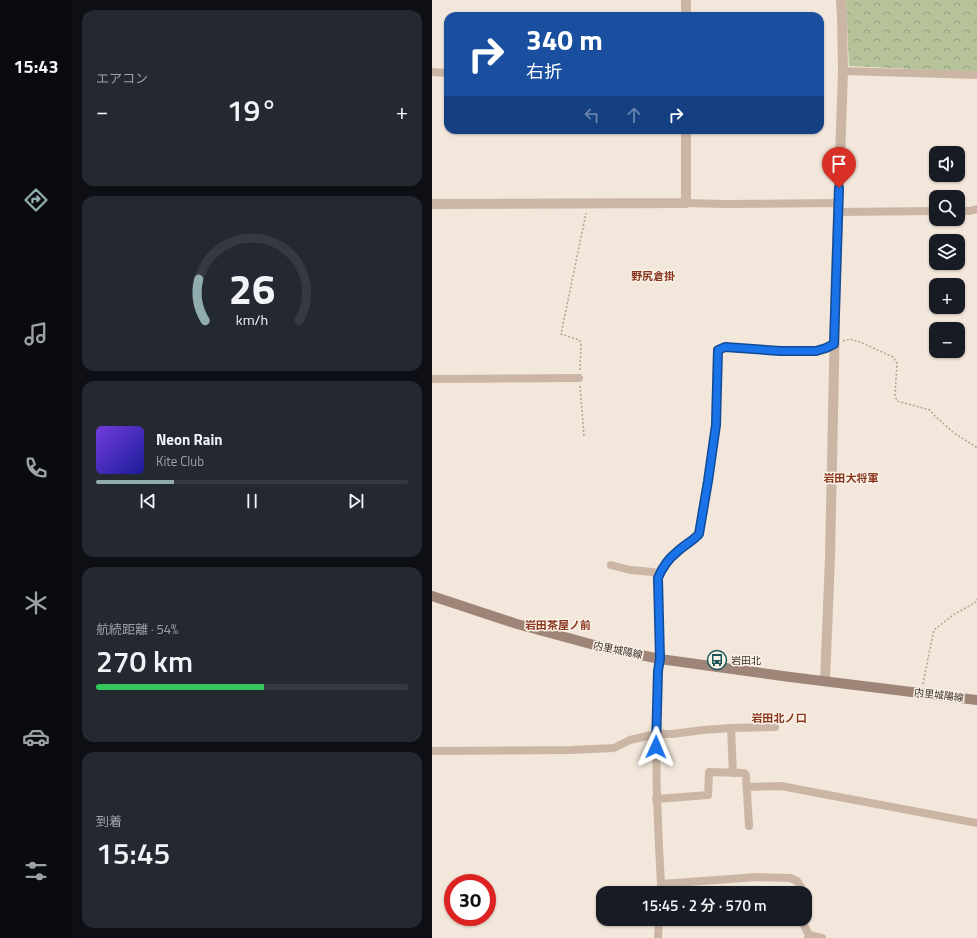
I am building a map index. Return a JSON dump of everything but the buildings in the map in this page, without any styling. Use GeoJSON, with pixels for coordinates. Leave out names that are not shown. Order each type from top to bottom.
{"type":"FeatureCollection","features":[{"type":"Feature","properties":{"kind":"main road","name":"内里城陽線"},"geometry":{"type":"LineString","coordinates":[[432,596],[517,624],[598,646],[660,659],[977,700]]}},
{"type":"Feature","properties":{"kind":"street"},"geometry":{"type":"LineString","coordinates":[[686,0],[686,12]]}},
{"type":"Feature","properties":{"kind":"street"},"geometry":{"type":"LineString","coordinates":[[825,681],[830,558],[834,344],[843,71],[841,0]]}},
{"type":"Feature","properties":{"kind":"street"},"geometry":{"type":"LineString","coordinates":[[843,71],[977,74]]}},
{"type":"Feature","properties":{"kind":"street"},"geometry":{"type":"LineString","coordinates":[[432,72],[444,73]]}},
{"type":"Feature","properties":{"kind":"street"},"geometry":{"type":"LineString","coordinates":[[686,134],[686,203]]}},
{"type":"Feature","properties":{"kind":"street"},"geometry":{"type":"LineString","coordinates":[[432,204],[686,203],[929,211]]}},
{"type":"Feature","properties":{"kind":"street"},"geometry":{"type":"LineString","coordinates":[[965,211],[977,209]]}},
{"type":"Feature","properties":{"kind":"street"},"geometry":{"type":"LineString","coordinates":[[800,886],[797,881],[790,878],[757,877],[661,884],[656,799],[656,734],[658,671],[660,659],[658,578],[660,571],[668,560],[699,534],[716,425],[718,350],[725,347],[780,351],[816,351],[834,344]]}},
{"type":"Feature","properties":{"kind":"street"},"geometry":{"type":"LineString","coordinates":[[432,379],[579,378]]}},
{"type":"Feature","properties":{"kind":"street"},"geometry":{"type":"LineString","coordinates":[[611,565],[630,570],[656,573],[658,578]]}},
{"type":"Feature","properties":{"kind":"street"},"geometry":{"type":"LineString","coordinates":[[432,751],[571,750],[614,748],[630,740],[656,734],[672,734],[731,728],[776,727]]}},
{"type":"Feature","properties":{"kind":"street"},"geometry":{"type":"LineString","coordinates":[[731,728],[733,773]]}},
{"type":"Feature","properties":{"kind":"street"},"geometry":{"type":"LineString","coordinates":[[656,799],[708,796],[709,772],[744,773],[746,775],[748,788],[749,826]]}},
{"type":"Feature","properties":{"kind":"street"},"geometry":{"type":"LineString","coordinates":[[748,788],[781,786],[977,823]]}},
{"type":"Feature","properties":{"kind":"street"},"geometry":{"type":"LineString","coordinates":[[658,938],[659,926]]}},
{"type":"Feature","properties":{"kind":"street"},"geometry":{"type":"LineString","coordinates":[[804,926],[808,936],[822,938]]}},
{"type":"Feature","properties":{"kind":"path"},"geometry":{"type":"LineString","coordinates":[[584,436],[579,378],[581,343],[579,340],[561,334],[587,204]]}},
{"type":"Feature","properties":{"kind":"path"},"geometry":{"type":"LineString","coordinates":[[834,344],[850,339],[893,356],[898,363],[895,395],[897,401],[930,410],[954,433],[977,447]]}},
{"type":"Feature","properties":{"kind":"path"},"geometry":{"type":"LineString","coordinates":[[922,693],[928,653],[934,630],[953,615],[976,602],[977,599]]}},
{"type":"Feature","properties":{"kind":"green space"},"geometry":{"type":"Polygon","coordinates":[[[846,0],[977,0],[977,72],[849,66],[846,0]]]}},
{"type":"Feature","properties":{"kind":"place","name":"岩田北"},"geometry":{"type":"Point","coordinates":[717,660]}},
{"type":"Feature","properties":{"kind":"district","name":"野尻倉掛"},"geometry":{"type":"Point","coordinates":[653,276]}},
{"type":"Feature","properties":{"kind":"district","name":"岩田大将軍"},"geometry":{"type":"Point","coordinates":[851,478]}},
{"type":"Feature","properties":{"kind":"district","name":"岩田茶屋ノ前"},"geometry":{"type":"Point","coordinates":[558,625]}},
{"type":"Feature","properties":{"kind":"district","name":"岩田北ノ口"},"geometry":{"type":"Point","coordinates":[779,718]}},
{"type":"Feature","properties":{"kind":"route"},"geometry":{"type":"LineString","coordinates":[[656,747],[658,671],[660,659],[658,578],[660,571],[668,560],[699,534],[716,425],[718,350],[725,347],[780,351],[816,351],[834,344],[839,188]]}}]}
